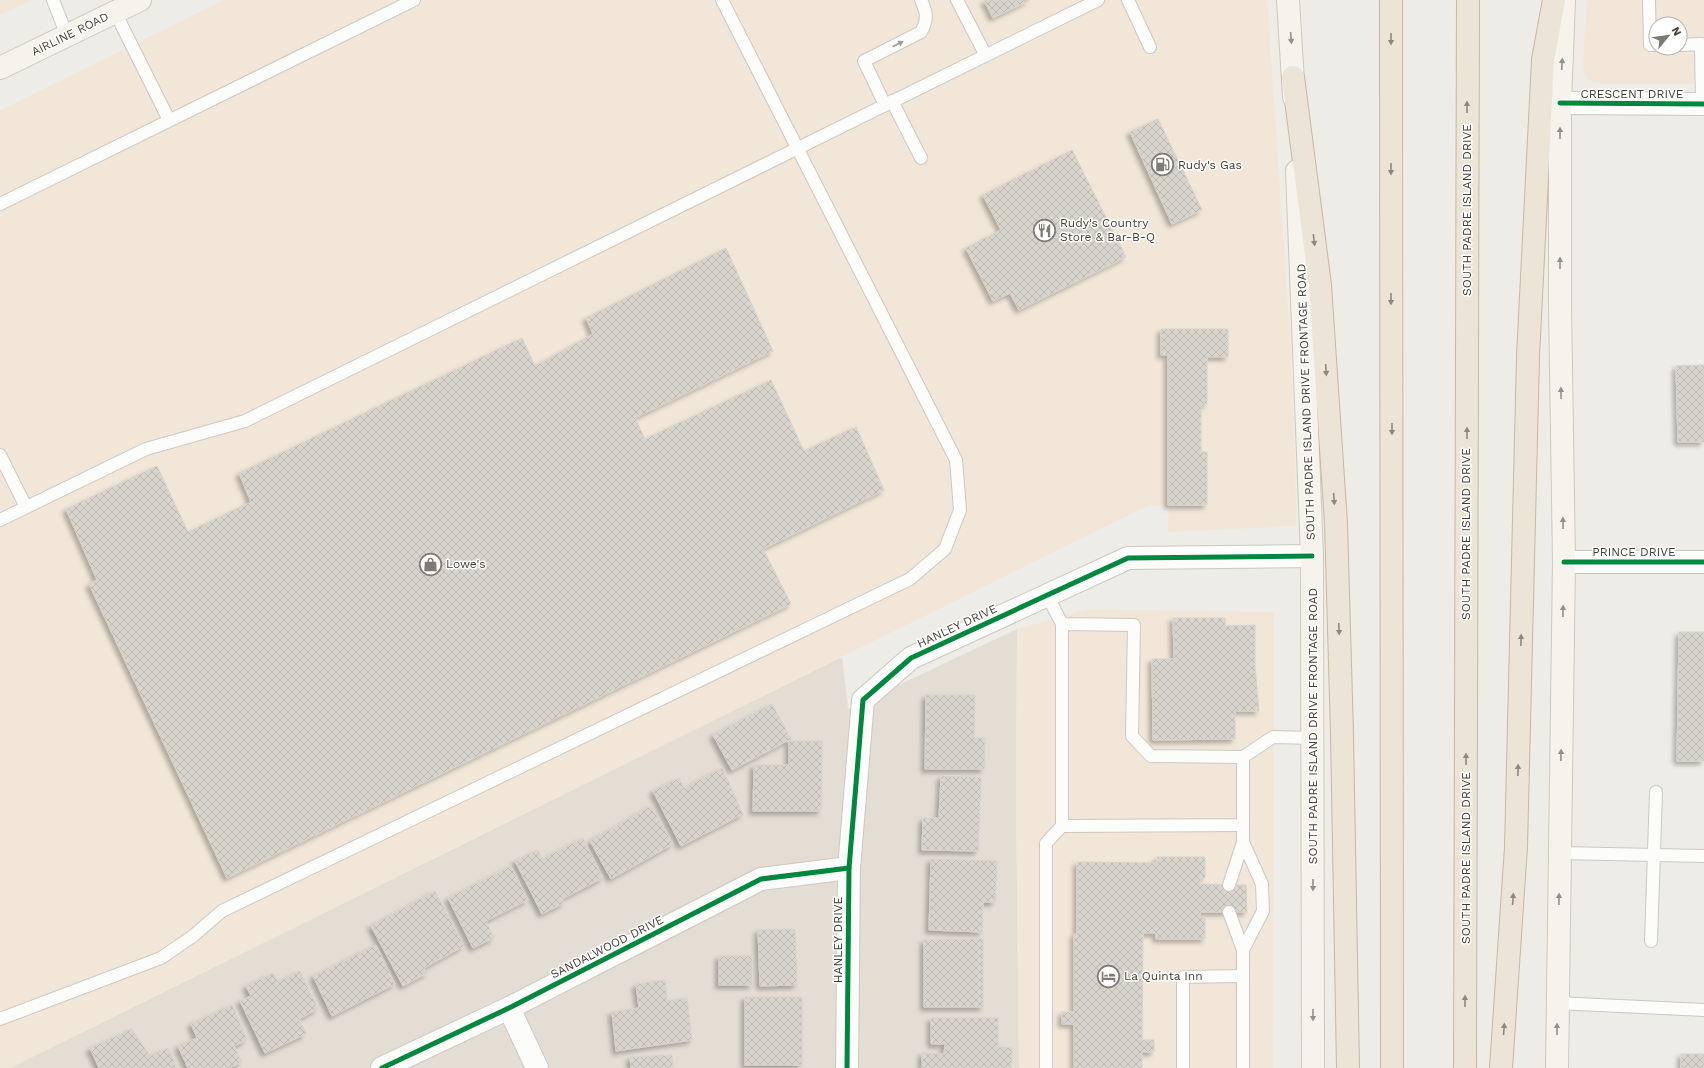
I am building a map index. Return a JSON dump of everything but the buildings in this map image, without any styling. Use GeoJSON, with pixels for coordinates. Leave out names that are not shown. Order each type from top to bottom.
{"type":"FeatureCollection","features":[{"type":"Feature","properties":{"kind":"highway"},"geometry":{"type":"LineString","coordinates":[[1391,0],[1392,1068]]}},
{"type":"Feature","properties":{"kind":"highway","name":"SOUTH PADRE ISLAND DRIVE"},"geometry":{"type":"LineString","coordinates":[[1465,1068],[1468,0]]}},
{"type":"Feature","properties":{"kind":"highway"},"geometry":{"type":"LineString","coordinates":[[1501,1068],[1516,847],[1529,348],[1543,60],[1554,0]]}},
{"type":"Feature","properties":{"kind":"highway"},"geometry":{"type":"LineString","coordinates":[[1293,77],[1320,285],[1336,523],[1342,734],[1348,1068]]}},
{"type":"Feature","properties":{"kind":"main road","name":"AIRLINE ROAD"},"geometry":{"type":"LineString","coordinates":[[0,68],[140,0]]}},
{"type":"Feature","properties":{"kind":"main road","name":"SOUTH PADRE ISLAND DRIVE FRONTAGE ROAD"},"geometry":{"type":"LineString","coordinates":[[1288,0],[1293,77],[1312,556],[1314,1068]]}},
{"type":"Feature","properties":{"kind":"main road"},"geometry":{"type":"LineString","coordinates":[[1557,1068],[1564,562],[1560,304],[1560,103],[1564,0]]}},
{"type":"Feature","properties":{"kind":"street","name":"CRESCENT DRIVE"},"geometry":{"type":"LineString","coordinates":[[1560,103],[1703,104]]}},
{"type":"Feature","properties":{"kind":"street","name":"HANLEY DRIVE"},"geometry":{"type":"LineString","coordinates":[[847,1068],[849,868],[863,700],[911,658],[1128,558],[1312,556]]}},
{"type":"Feature","properties":{"kind":"street","name":"PRINCE DRIVE"},"geometry":{"type":"LineString","coordinates":[[1564,562],[1704,562]]}},
{"type":"Feature","properties":{"kind":"street","name":"SANDALWOOD DRIVE"},"geometry":{"type":"LineString","coordinates":[[382,1068],[509,1008],[761,879],[849,868]]}},
{"type":"Feature","properties":{"kind":"street"},"geometry":{"type":"LineString","coordinates":[[509,1008],[537,1068]]}},
{"type":"Feature","properties":{"kind":"lane"},"geometry":{"type":"LineString","coordinates":[[53,0],[67,36]]}},
{"type":"Feature","properties":{"kind":"lane"},"geometry":{"type":"LineString","coordinates":[[0,204],[414,0]]}},
{"type":"Feature","properties":{"kind":"lane"},"geometry":{"type":"LineString","coordinates":[[0,1019],[161,958],[193,936],[222,911],[910,579],[945,549],[960,510],[956,460],[722,0]]}},
{"type":"Feature","properties":{"kind":"lane"},"geometry":{"type":"LineString","coordinates":[[921,0],[924,7],[926,22],[921,32],[864,61],[921,158]]}},
{"type":"Feature","properties":{"kind":"lane"},"geometry":{"type":"LineString","coordinates":[[957,0],[985,54]]}},
{"type":"Feature","properties":{"kind":"lane"},"geometry":{"type":"LineString","coordinates":[[0,520],[146,449],[245,421],[889,103],[985,54],[1098,0]]}},
{"type":"Feature","properties":{"kind":"lane"},"geometry":{"type":"LineString","coordinates":[[1128,0],[1150,46]]}},
{"type":"Feature","properties":{"kind":"lane"},"geometry":{"type":"LineString","coordinates":[[1649,0],[1649,16]]}},
{"type":"Feature","properties":{"kind":"lane"},"geometry":{"type":"LineString","coordinates":[[115,12],[169,120]]}},
{"type":"Feature","properties":{"kind":"lane"},"geometry":{"type":"LineString","coordinates":[[1688,45],[1702,44],[1703,104]]}},
{"type":"Feature","properties":{"kind":"lane"},"geometry":{"type":"LineString","coordinates":[[0,455],[26,507]]}},
{"type":"Feature","properties":{"kind":"lane"},"geometry":{"type":"LineString","coordinates":[[1046,1068],[1046,844],[1062,826],[1062,624],[1047,595]]}},
{"type":"Feature","properties":{"kind":"lane"},"geometry":{"type":"LineString","coordinates":[[1062,624],[1134,625],[1132,736],[1150,756],[1243,757],[1273,737],[1312,738]]}},
{"type":"Feature","properties":{"kind":"lane"},"geometry":{"type":"LineString","coordinates":[[1229,885],[1243,842],[1243,757]]}},
{"type":"Feature","properties":{"kind":"lane"},"geometry":{"type":"LineString","coordinates":[[1651,941],[1656,792]]}},
{"type":"Feature","properties":{"kind":"lane"},"geometry":{"type":"LineString","coordinates":[[1062,826],[1243,825]]}},
{"type":"Feature","properties":{"kind":"lane"},"geometry":{"type":"LineString","coordinates":[[1243,842],[1262,884],[1263,904],[1263,911],[1243,950]]}},
{"type":"Feature","properties":{"kind":"lane"},"geometry":{"type":"LineString","coordinates":[[1560,854],[1704,856]]}},
{"type":"Feature","properties":{"kind":"lane"},"geometry":{"type":"LineString","coordinates":[[1229,912],[1243,950],[1243,1068]]}},
{"type":"Feature","properties":{"kind":"lane"},"geometry":{"type":"LineString","coordinates":[[1183,1068],[1183,976],[1243,976]]}},
{"type":"Feature","properties":{"kind":"lane"},"geometry":{"type":"LineString","coordinates":[[1557,1003],[1704,1010]]}},
{"type":"Feature","properties":{"kind":"shaded area"},"geometry":{"type":"Polygon","coordinates":[[[0,0],[33,0],[0,15],[0,0]]]}},
{"type":"Feature","properties":{"kind":"shaded area"},"geometry":{"type":"Polygon","coordinates":[[[223,0],[1267,0],[1289,322],[1295,449],[1296,526],[1168,532],[1169,507],[1149,505],[10,1068],[0,1068],[0,111],[223,0]]]}},
{"type":"Feature","properties":{"kind":"shaded area"},"geometry":{"type":"Polygon","coordinates":[[[1587,0],[1704,0],[1704,84],[1600,84],[1592,82],[1585,75],[1583,66],[1587,0]]]}},
{"type":"Feature","properties":{"kind":"shaded area"},"geometry":{"type":"Polygon","coordinates":[[[1089,609],[1274,612],[1273,1068],[1019,1068],[1016,797],[1017,629],[1089,609]]]}},
{"type":"Feature","properties":{"kind":"shaded area"},"geometry":{"type":"Polygon","coordinates":[[[1017,629],[1016,797],[1019,1068],[10,1068],[842,657],[848,709],[1017,629]]]}},
{"type":"Feature","properties":{"kind":"cycle path"},"geometry":{"type":"LineString","coordinates":[[1560,103],[1704,104]]}},
{"type":"Feature","properties":{"kind":"cycle path"},"geometry":{"type":"LineString","coordinates":[[847,1068],[849,868],[863,700],[911,658],[1128,558],[1312,556]]}},
{"type":"Feature","properties":{"kind":"cycle path"},"geometry":{"type":"LineString","coordinates":[[1564,562],[1704,562]]}},
{"type":"Feature","properties":{"kind":"cycle path"},"geometry":{"type":"LineString","coordinates":[[382,1068],[509,1008],[761,879],[849,868]]}},
{"type":"Feature","properties":{"kind":"place","name":"Rudy's Gas"},"geometry":{"type":"Point","coordinates":[1163,165]}},
{"type":"Feature","properties":{"kind":"place","name":"Rudy's Country Store & Bar-B-Q"},"geometry":{"type":"Point","coordinates":[1045,230]}},
{"type":"Feature","properties":{"kind":"place","name":"Lowe's"},"geometry":{"type":"Point","coordinates":[431,564]}},
{"type":"Feature","properties":{"kind":"place","name":"La Quinta Inn"},"geometry":{"type":"Point","coordinates":[1108,976]}}]}
